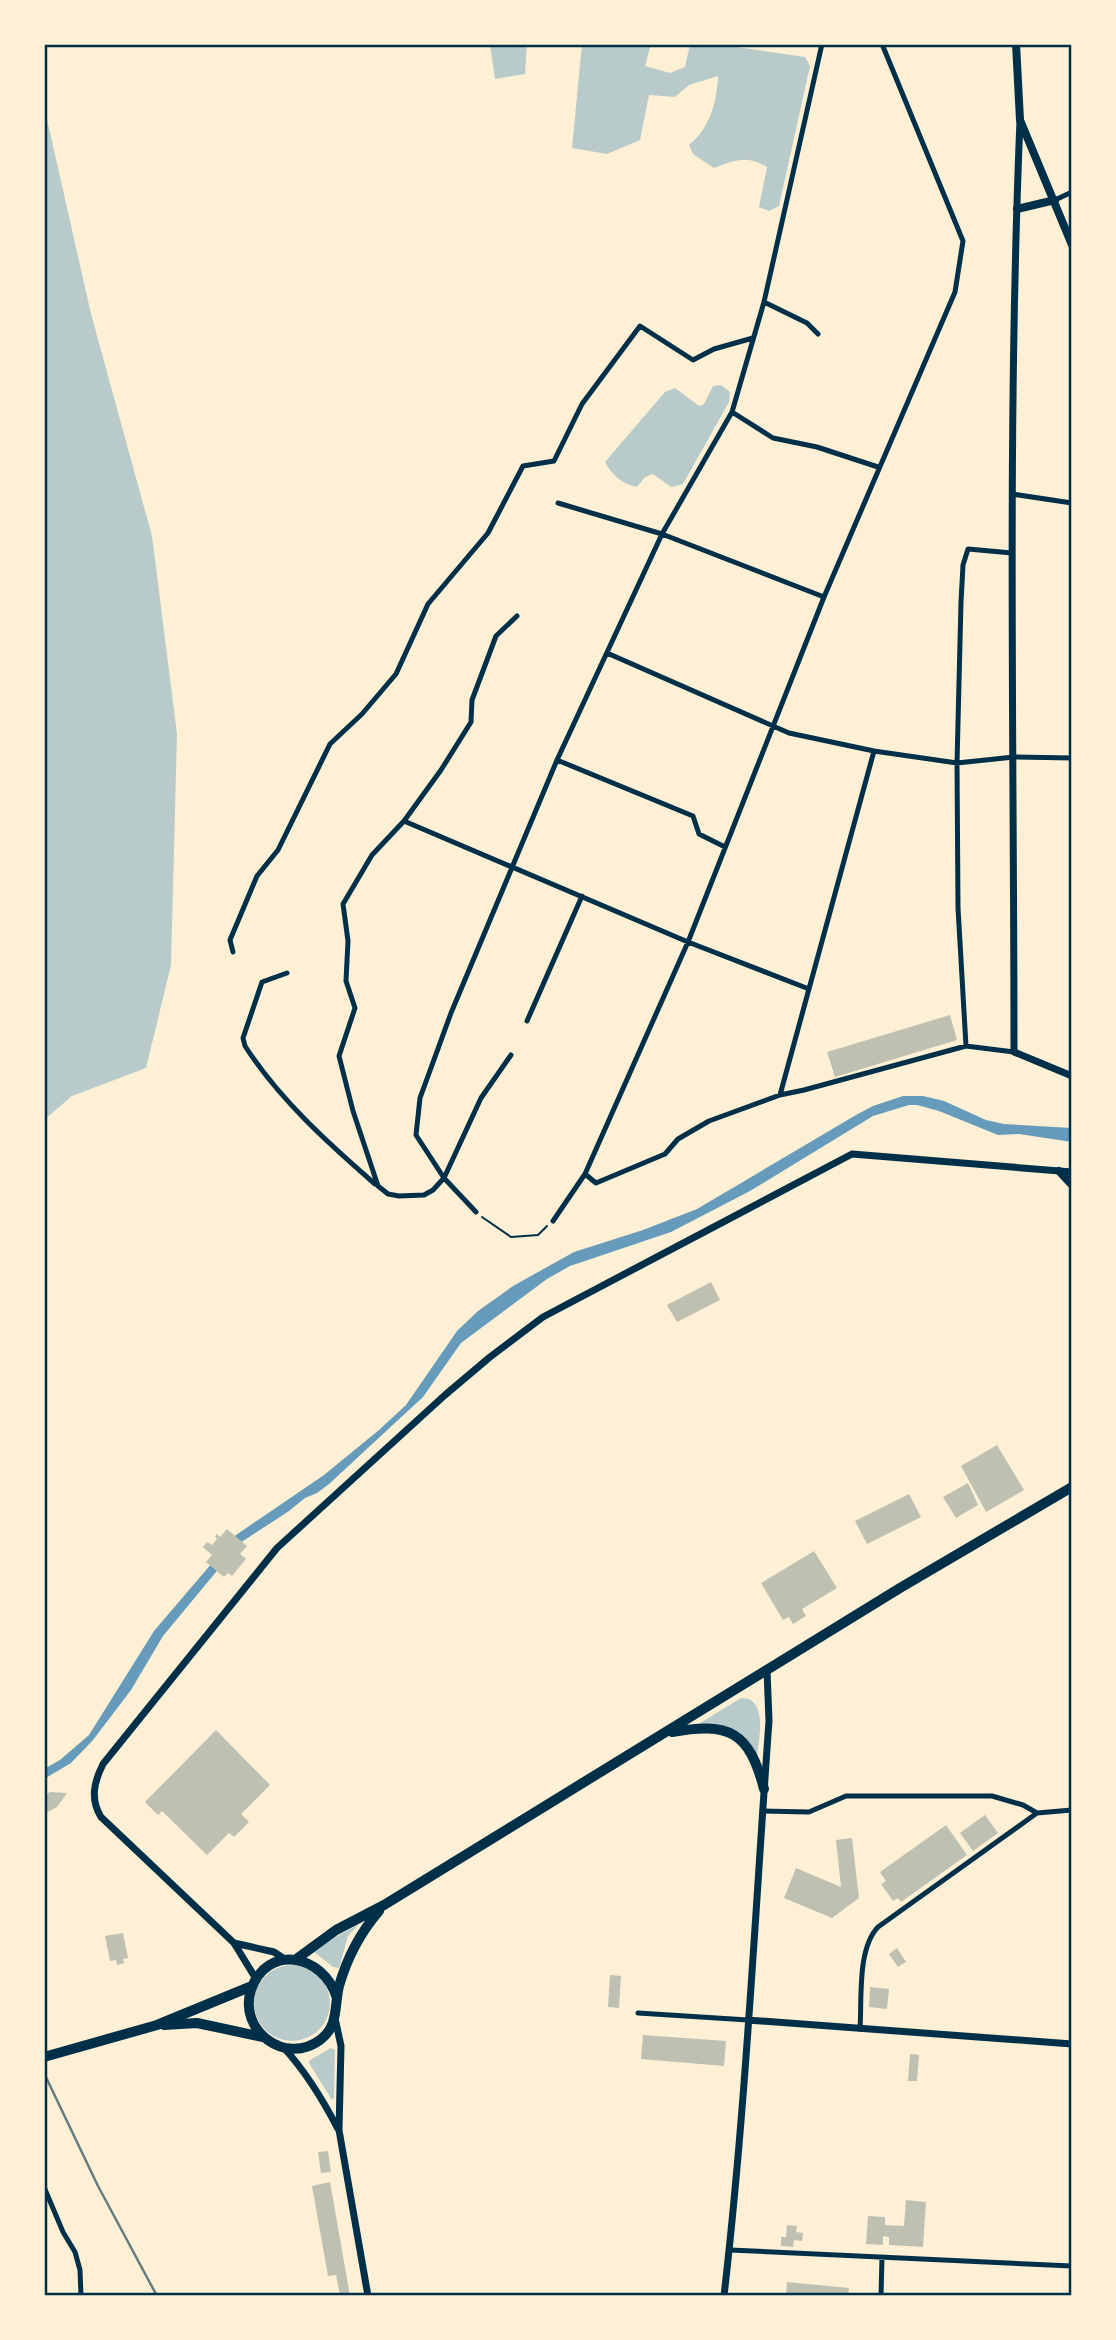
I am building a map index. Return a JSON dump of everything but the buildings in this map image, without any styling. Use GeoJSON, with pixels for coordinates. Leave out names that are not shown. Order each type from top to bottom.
{"type":"FeatureCollection","features":[{"type":"Feature","properties":{"kind":"highway"},"geometry":{"type":"LineString","coordinates":[[44,2057],[157,2025],[254,1982],[269,1967],[291,1960],[335,1930],[384,1905],[900,1588],[1072,1487]]}},
{"type":"Feature","properties":{"kind":"highway"},"geometry":{"type":"LineString","coordinates":[[665,1733],[708,1727],[729,1731],[750,1751],[759,1769],[764,1789]]}},
{"type":"Feature","properties":{"kind":"highway"},"geometry":{"type":"LineString","coordinates":[[157,2025],[197,2023],[263,2037],[284,2048],[312,2045],[326,2034],[335,2018],[339,1986],[354,1946],[364,1928],[384,1905]]}},
{"type":"Feature","properties":{"kind":"highway"},"geometry":{"type":"LineString","coordinates":[[291,1960],[311,1964],[324,1973],[334,1987],[337,1998]]}},
{"type":"Feature","properties":{"kind":"highway"},"geometry":{"type":"LineString","coordinates":[[254,1982],[248,2008],[263,2037]]}},
{"type":"Feature","properties":{"kind":"main road"},"geometry":{"type":"LineString","coordinates":[[1016,44],[1020,120],[1072,245]]}},
{"type":"Feature","properties":{"kind":"main road"},"geometry":{"type":"LineString","coordinates":[[1017,209],[1055,200]]}},
{"type":"Feature","properties":{"kind":"main road"},"geometry":{"type":"LineString","coordinates":[[1059,1171],[1072,1185]]}},
{"type":"Feature","properties":{"kind":"street"},"geometry":{"type":"LineString","coordinates":[[476,1212],[444,1178],[416,1135],[420,1098],[451,1013],[557,760],[662,534],[732,412],[764,302],[822,44]]}},
{"type":"Feature","properties":{"kind":"street"},"geometry":{"type":"LineString","coordinates":[[553,1221],[585,1174],[688,942],[824,597],[955,292],[963,241],[882,44]]}},
{"type":"Feature","properties":{"kind":"street"},"geometry":{"type":"LineString","coordinates":[[1014,1052],[1012,494],[1020,120]]}},
{"type":"Feature","properties":{"kind":"street"},"geometry":{"type":"LineString","coordinates":[[1055,200],[1072,192]]}},
{"type":"Feature","properties":{"kind":"street"},"geometry":{"type":"LineString","coordinates":[[764,302],[807,323],[818,334]]}},
{"type":"Feature","properties":{"kind":"street"},"geometry":{"type":"LineString","coordinates":[[233,952],[230,940],[257,876],[278,850],[330,744],[362,714],[396,674],[428,604],[488,533],[523,466],[554,461],[582,404],[640,326],[693,360],[714,349],[753,338]]}},
{"type":"Feature","properties":{"kind":"street"},"geometry":{"type":"LineString","coordinates":[[732,412],[773,438],[817,447],[878,467]]}},
{"type":"Feature","properties":{"kind":"street"},"geometry":{"type":"LineString","coordinates":[[1012,494],[1072,502]]}},
{"type":"Feature","properties":{"kind":"street"},"geometry":{"type":"LineString","coordinates":[[558,503],[662,534],[824,597]]}},
{"type":"Feature","properties":{"kind":"street"},"geometry":{"type":"LineString","coordinates":[[966,1046],[958,908],[957,763],[964,556],[968,549],[1012,553]]}},
{"type":"Feature","properties":{"kind":"street"},"geometry":{"type":"LineString","coordinates":[[378,1186],[353,1111],[339,1056],[355,1008],[346,981],[348,941],[343,904],[372,855],[404,821],[471,722],[471,700],[496,636],[517,616]]}},
{"type":"Feature","properties":{"kind":"street"},"geometry":{"type":"LineString","coordinates":[[607,653],[789,733],[874,751],[957,763],[1014,757],[1072,758]]}},
{"type":"Feature","properties":{"kind":"street"},"geometry":{"type":"LineString","coordinates":[[780,1095],[874,751]]}},
{"type":"Feature","properties":{"kind":"street"},"geometry":{"type":"LineString","coordinates":[[557,760],[693,816],[699,834],[725,847]]}},
{"type":"Feature","properties":{"kind":"street"},"geometry":{"type":"LineString","coordinates":[[404,821],[688,942],[809,989]]}},
{"type":"Feature","properties":{"kind":"street"},"geometry":{"type":"LineString","coordinates":[[527,1021],[582,897]]}},
{"type":"Feature","properties":{"kind":"street"},"geometry":{"type":"LineString","coordinates":[[287,973],[262,982],[243,1038],[245,1046],[287,1100],[345,1157],[388,1194],[424,1195],[444,1178],[481,1098],[511,1055]]}},
{"type":"Feature","properties":{"kind":"street"},"geometry":{"type":"LineString","coordinates":[[585,1174],[596,1183],[665,1154],[678,1139],[709,1121],[780,1095],[966,1046],[1014,1052],[1072,1076]]}},
{"type":"Feature","properties":{"kind":"street"},"geometry":{"type":"LineString","coordinates":[[254,1982],[234,1942],[101,1817],[96,1809],[94,1786],[103,1764],[277,1548],[445,1395],[543,1317],[852,1153],[1072,1172]]}},
{"type":"Feature","properties":{"kind":"street"},"geometry":{"type":"LineString","coordinates":[[724,2296],[748,2020],[769,1721],[766,1670]]}},
{"type":"Feature","properties":{"kind":"street"},"geometry":{"type":"LineString","coordinates":[[762,1811],[809,1812],[846,1796],[992,1796],[1023,1805],[1037,1813]]}},
{"type":"Feature","properties":{"kind":"street"},"geometry":{"type":"LineString","coordinates":[[860,2029],[864,1956],[870,1936],[878,1927],[1037,1813],[1072,1810]]}},
{"type":"Feature","properties":{"kind":"street"},"geometry":{"type":"LineString","coordinates":[[234,1942],[274,1952],[291,1960]]}},
{"type":"Feature","properties":{"kind":"street"},"geometry":{"type":"LineString","coordinates":[[638,2013],[1072,2044]]}},
{"type":"Feature","properties":{"kind":"street"},"geometry":{"type":"LineString","coordinates":[[335,2018],[341,2046],[339,2130],[368,2296]]}},
{"type":"Feature","properties":{"kind":"street"},"geometry":{"type":"LineString","coordinates":[[284,2048],[304,2073],[339,2130]]}},
{"type":"Feature","properties":{"kind":"street"},"geometry":{"type":"LineString","coordinates":[[44,2187],[63,2232],[75,2252],[80,2270],[80,2296]]}},
{"type":"Feature","properties":{"kind":"street"},"geometry":{"type":"LineString","coordinates":[[730,2250],[1072,2266]]}},
{"type":"Feature","properties":{"kind":"street"},"geometry":{"type":"LineString","coordinates":[[881,2296],[882,2257]]}},
{"type":"Feature","properties":{"kind":"path"},"geometry":{"type":"LineString","coordinates":[[476,1212],[511,1237],[538,1235],[553,1221]]}},
{"type":"Feature","properties":{"kind":"shaded area"},"geometry":{"type":"Polygon","coordinates":[[[490,44],[527,44],[525,74],[495,79],[490,44]]]}},
{"type":"Feature","properties":{"kind":"shaded area"},"geometry":{"type":"Polygon","coordinates":[[[582,44],[651,44],[645,66],[670,73],[685,67],[690,44],[724,45],[805,57],[810,66],[779,206],[769,211],[759,207],[767,167],[753,161],[741,160],[714,168],[693,154],[689,145],[702,131],[711,114],[718,76],[689,85],[675,97],[649,95],[640,140],[607,154],[572,148],[582,44]]]}},
{"type":"Feature","properties":{"kind":"shaded area"},"geometry":{"type":"Polygon","coordinates":[[[44,106],[91,314],[152,536],[177,734],[171,965],[146,1068],[72,1096],[44,1120],[44,106]]]}},
{"type":"Feature","properties":{"kind":"shaded area"},"geometry":{"type":"Polygon","coordinates":[[[721,385],[730,392],[729,402],[683,484],[671,487],[653,474],[645,477],[637,487],[622,481],[611,471],[605,462],[665,392],[675,388],[699,406],[704,404],[713,386],[721,385]]]}},
{"type":"Feature","properties":{"kind":"shaded area"},"geometry":{"type":"Polygon","coordinates":[[[741,1698],[749,1699],[758,1710],[760,1726],[757,1759],[738,1737],[725,1728],[718,1725],[697,1725],[741,1698]]]}},
{"type":"Feature","properties":{"kind":"shaded area"},"geometry":{"type":"Polygon","coordinates":[[[359,1924],[348,1936],[339,1968],[333,1967],[314,1952],[313,1950],[359,1924]]]}},
{"type":"Feature","properties":{"kind":"shaded area"},"geometry":{"type":"Polygon","coordinates":[[[292,1965],[307,1968],[319,1976],[327,1988],[330,2003],[327,2018],[319,2030],[307,2038],[292,2041],[277,2038],[265,2030],[257,2018],[254,2003],[257,1988],[265,1976],[277,1968],[292,1965]]]}},
{"type":"Feature","properties":{"kind":"shaded area"},"geometry":{"type":"Polygon","coordinates":[[[331,2048],[335,2050],[332,2100],[309,2063],[331,2048]]]}},
{"type":"Feature","properties":{"kind":"water"},"geometry":{"type":"Polygon","coordinates":[[[903,1096],[923,1096],[944,1101],[986,1120],[1004,1124],[1072,1128],[1072,1142],[1019,1134],[998,1135],[939,1111],[909,1105],[873,1116],[750,1191],[671,1232],[570,1266],[547,1279],[461,1343],[423,1397],[329,1484],[240,1543],[163,1636],[131,1690],[93,1740],[71,1763],[44,1779],[44,1769],[60,1760],[89,1735],[154,1631],[236,1535],[324,1475],[379,1430],[406,1405],[457,1331],[478,1311],[513,1286],[574,1252],[697,1209],[856,1115],[903,1096]]]}},
{"type":"Feature","properties":{"kind":"railway"},"geometry":{"type":"LineString","coordinates":[[44,2073],[98,2186],[157,2296]]}}]}
